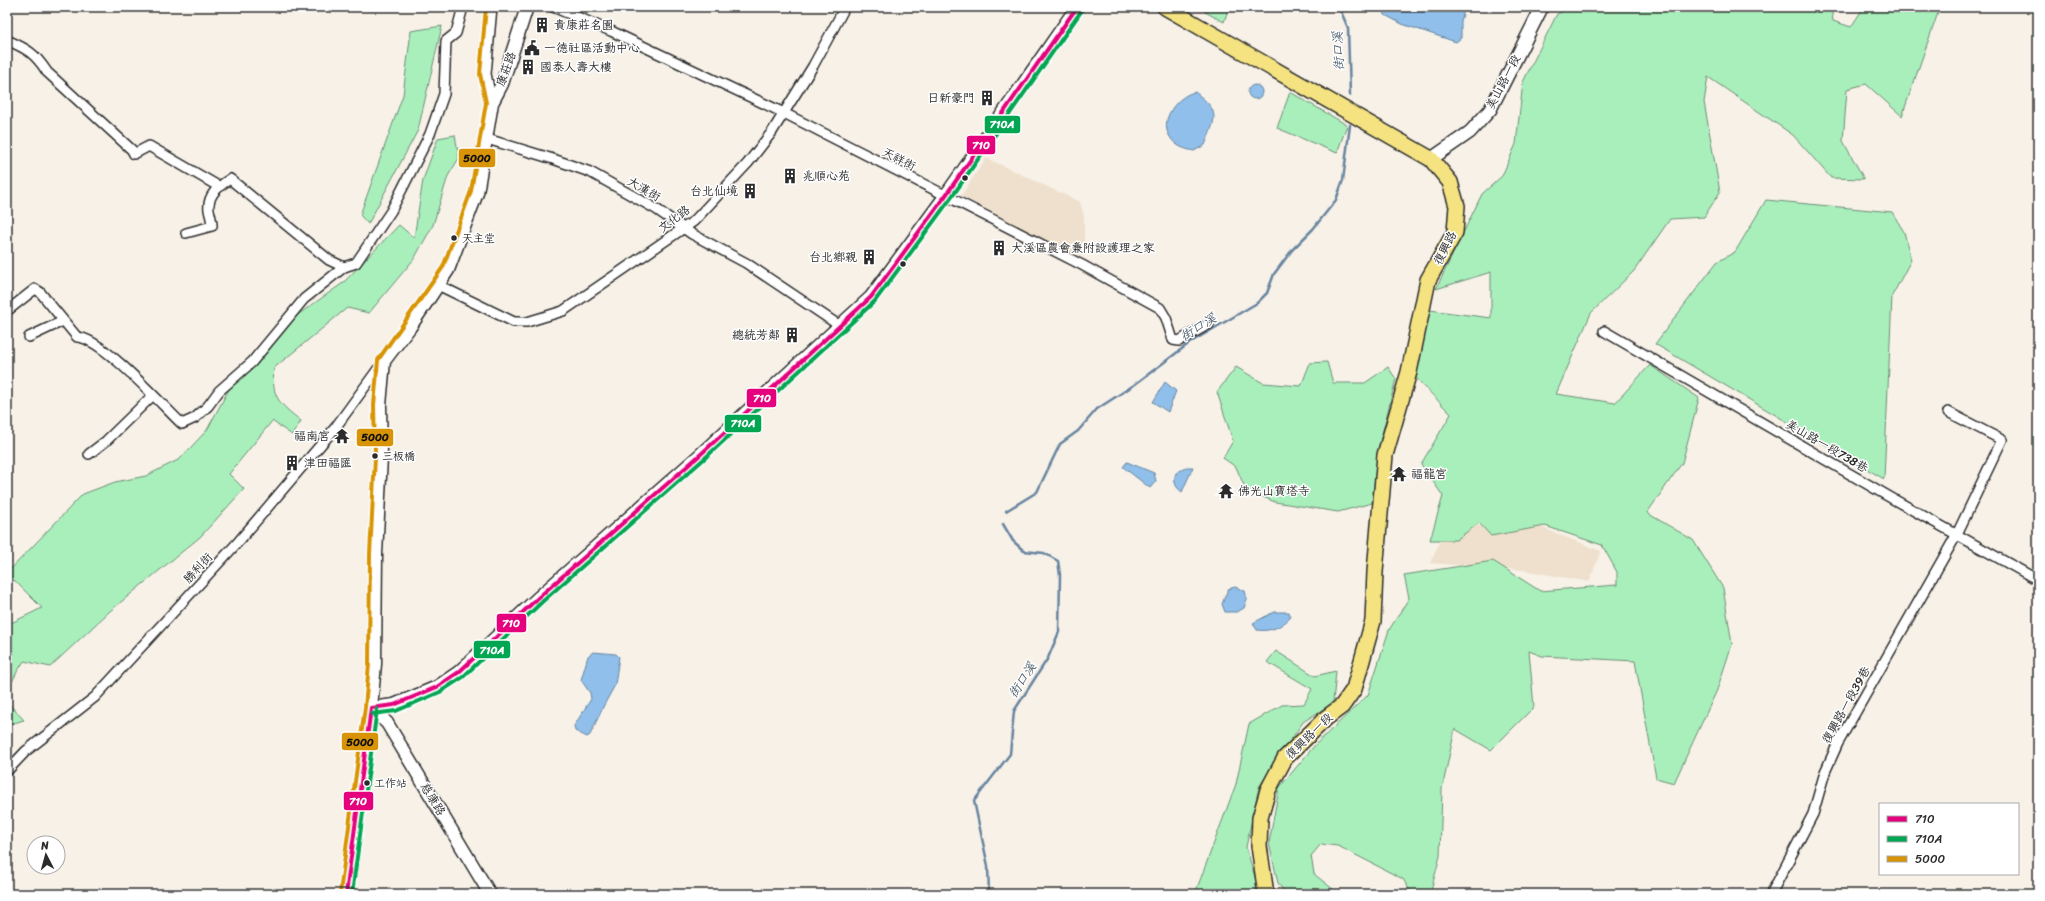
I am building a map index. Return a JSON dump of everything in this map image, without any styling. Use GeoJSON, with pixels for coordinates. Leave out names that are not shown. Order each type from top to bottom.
{"type":"FeatureCollection","features":[{"type":"Feature","properties":{"kind":"main road","name":"復興路"},"geometry":{"type":"LineString","coordinates":[[1165,7],[1431,159],[1450,182],[1457,206],[1455,232],[1428,280],[1409,372],[1385,455],[1375,578]]}},
{"type":"Feature","properties":{"kind":"main road","name":"復興路一段"},"geometry":{"type":"LineString","coordinates":[[1266,894],[1259,846],[1260,818],[1268,790],[1285,758],[1326,718],[1342,706],[1354,689],[1373,621],[1375,578]]}},
{"type":"Feature","properties":{"kind":"street"},"geometry":{"type":"LineString","coordinates":[[7,311],[35,289],[40,292],[77,337],[83,337],[111,354],[182,424],[195,418],[208,406],[219,391],[252,362],[304,299],[344,266],[356,263],[391,210],[430,134],[444,94],[446,41],[456,33],[463,7]]}},
{"type":"Feature","properties":{"kind":"street"},"geometry":{"type":"LineString","coordinates":[[492,7],[486,74],[492,103]]}},
{"type":"Feature","properties":{"kind":"street","name":"康莊路"},"geometry":{"type":"LineString","coordinates":[[384,361],[410,327],[448,270],[476,193],[484,138],[492,103],[502,84],[528,7]]}},
{"type":"Feature","properties":{"kind":"street","name":"天祥街"},"geometry":{"type":"LineString","coordinates":[[554,7],[611,31],[784,113],[1082,265],[1160,308],[1166,318],[1173,340],[1179,342],[1209,324]]}},
{"type":"Feature","properties":{"kind":"street","name":"文化路"},"geometry":{"type":"LineString","coordinates":[[438,285],[514,322],[527,322],[563,311],[694,221],[748,164],[784,113],[845,7]]}},
{"type":"Feature","properties":{"kind":"street"},"geometry":{"type":"LineString","coordinates":[[371,708],[394,705],[402,702],[437,687],[459,672],[840,326],[870,297],[946,195],[1077,7]]}},
{"type":"Feature","properties":{"kind":"street","name":"美山路一段"},"geometry":{"type":"LineString","coordinates":[[1431,159],[1470,132],[1490,110],[1542,7]]}},
{"type":"Feature","properties":{"kind":"street"},"geometry":{"type":"LineString","coordinates":[[7,40],[30,51],[39,59],[47,72],[132,150],[134,154],[149,146],[218,186]]}},
{"type":"Feature","properties":{"kind":"street","name":"大漢街"},"geometry":{"type":"LineString","coordinates":[[484,138],[554,159],[590,172],[656,209],[683,229],[759,272],[840,326]]}},
{"type":"Feature","properties":{"kind":"street"},"geometry":{"type":"LineString","coordinates":[[186,233],[212,226],[209,208],[210,198],[218,186],[230,179],[329,260],[344,266]]}},
{"type":"Feature","properties":{"kind":"street"},"geometry":{"type":"LineString","coordinates":[[29,337],[63,321]]}},
{"type":"Feature","properties":{"kind":"street","name":"美山路一段738巷"},"geometry":{"type":"LineString","coordinates":[[1604,331],[2038,580]]}},
{"type":"Feature","properties":{"kind":"street"},"geometry":{"type":"LineString","coordinates":[[346,894],[371,708],[375,664],[376,554],[381,457],[380,405],[384,361]]}},
{"type":"Feature","properties":{"kind":"street","name":"勝利街"},"geometry":{"type":"LineString","coordinates":[[7,771],[26,751],[95,697],[230,550],[335,428],[384,361]]}},
{"type":"Feature","properties":{"kind":"street"},"geometry":{"type":"LineString","coordinates":[[89,454],[106,441],[152,396]]}},
{"type":"Feature","properties":{"kind":"street","name":"復興路一段39巷"},"geometry":{"type":"LineString","coordinates":[[1771,894],[1812,814],[1825,772],[1838,744],[1956,534],[2002,440],[1948,412]]}},
{"type":"Feature","properties":{"kind":"street","name":"慈康路"},"geometry":{"type":"LineString","coordinates":[[371,708],[388,723],[490,894]]}},
{"type":"Feature","properties":{"kind":"shaded area"},"geometry":{"type":"Polygon","coordinates":[[[986,158],[1080,202],[1084,216],[1084,240],[1079,258],[961,196],[986,158]]]}},
{"type":"Feature","properties":{"kind":"shaded area"},"geometry":{"type":"Polygon","coordinates":[[[1530,523],[1601,551],[1589,582],[1523,570],[1430,563],[1446,528],[1530,523]]]}},
{"type":"Feature","properties":{"kind":"green space"},"geometry":{"type":"Polygon","coordinates":[[[1207,7],[1229,7],[1224,22],[1205,12],[1207,7]]]}},
{"type":"Feature","properties":{"kind":"green space"},"geometry":{"type":"Polygon","coordinates":[[[1572,7],[1831,7],[1833,21],[1851,27],[1864,7],[1940,7],[1902,116],[1866,84],[1847,89],[1843,141],[1864,179],[1831,178],[1793,135],[1708,77],[1704,102],[1720,192],[1704,217],[1670,219],[1634,271],[1591,313],[1556,394],[1615,403],[1650,365],[1699,398],[1682,463],[1647,513],[1693,540],[1723,588],[1732,644],[1717,690],[1674,783],[1656,778],[1635,661],[1542,656],[1529,651],[1534,707],[1491,750],[1455,729],[1442,789],[1440,856],[1430,894],[1412,894],[1403,879],[1338,846],[1321,844],[1311,856],[1314,874],[1339,894],[1286,894],[1278,883],[1269,843],[1279,788],[1315,745],[1368,695],[1389,630],[1409,598],[1404,575],[1493,561],[1540,591],[1617,585],[1617,572],[1602,545],[1545,526],[1491,536],[1479,523],[1456,540],[1430,540],[1443,496],[1421,464],[1451,414],[1415,377],[1430,310],[1491,318],[1491,272],[1436,289],[1482,194],[1502,176],[1516,144],[1523,82],[1557,14],[1572,7]]]}},
{"type":"Feature","properties":{"kind":"green space"},"geometry":{"type":"Polygon","coordinates":[[[442,26],[418,130],[368,224],[360,215],[403,95],[411,31],[442,26]]]}},
{"type":"Feature","properties":{"kind":"green space"},"geometry":{"type":"Polygon","coordinates":[[[1290,92],[1347,125],[1337,153],[1277,128],[1290,92]]]}},
{"type":"Feature","properties":{"kind":"green space"},"geometry":{"type":"Polygon","coordinates":[[[455,135],[459,158],[448,176],[433,225],[414,259],[369,313],[347,308],[274,368],[274,386],[278,399],[301,421],[292,435],[272,421],[229,474],[244,489],[200,537],[110,611],[50,667],[24,661],[7,692],[7,625],[42,608],[7,573],[83,494],[115,482],[146,476],[180,459],[207,430],[228,391],[289,321],[343,283],[399,225],[414,238],[423,180],[438,138],[455,135]]]}},
{"type":"Feature","properties":{"kind":"green space"},"geometry":{"type":"Polygon","coordinates":[[[1766,200],[1892,212],[1904,232],[1911,260],[1892,296],[1884,479],[1655,344],[1717,262],[1735,252],[1766,200]]]}},
{"type":"Feature","properties":{"kind":"green space"},"geometry":{"type":"Polygon","coordinates":[[[1327,362],[1333,383],[1365,383],[1388,367],[1396,379],[1378,450],[1372,503],[1338,512],[1275,502],[1246,490],[1236,467],[1223,458],[1233,441],[1217,392],[1236,367],[1263,383],[1301,386],[1310,363],[1327,362]]]}},
{"type":"Feature","properties":{"kind":"green space"},"geometry":{"type":"Polygon","coordinates":[[[1276,651],[1315,676],[1336,671],[1333,703],[1303,722],[1259,787],[1246,847],[1260,894],[1199,894],[1196,891],[1236,784],[1249,724],[1282,705],[1304,704],[1312,689],[1267,662],[1276,651]]]}},
{"type":"Feature","properties":{"kind":"green space"},"geometry":{"type":"Polygon","coordinates":[[[7,702],[24,720],[7,725],[7,702]]]}},
{"type":"Feature","properties":{"kind":"water"},"geometry":{"type":"Polygon","coordinates":[[[1381,7],[1465,7],[1461,21],[1461,38],[1456,42],[1402,24],[1385,15],[1381,7]]]}},
{"type":"Feature","properties":{"kind":"water"},"geometry":{"type":"Polygon","coordinates":[[[1252,85],[1258,85],[1262,89],[1262,95],[1258,99],[1252,99],[1248,95],[1248,89],[1252,85]]]}},
{"type":"Feature","properties":{"kind":"water"},"geometry":{"type":"Polygon","coordinates":[[[1195,92],[1209,105],[1214,116],[1214,121],[1205,145],[1194,151],[1183,148],[1174,143],[1167,130],[1166,123],[1168,116],[1176,103],[1182,98],[1195,92]]]}},
{"type":"Feature","properties":{"kind":"water"},"geometry":{"type":"Polygon","coordinates":[[[1165,382],[1176,391],[1168,412],[1153,402],[1165,382]]]}},
{"type":"Feature","properties":{"kind":"water"},"geometry":{"type":"Polygon","coordinates":[[[1127,462],[1154,473],[1156,481],[1150,488],[1123,467],[1127,462]]]}},
{"type":"Feature","properties":{"kind":"water"},"geometry":{"type":"Polygon","coordinates":[[[1187,467],[1193,467],[1182,492],[1175,484],[1175,476],[1176,473],[1187,467]]]}},
{"type":"Feature","properties":{"kind":"water"},"geometry":{"type":"Polygon","coordinates":[[[1235,587],[1245,591],[1247,599],[1244,608],[1237,612],[1225,612],[1222,604],[1228,589],[1235,587]]]}},
{"type":"Feature","properties":{"kind":"water"},"geometry":{"type":"Polygon","coordinates":[[[1274,612],[1289,612],[1291,617],[1276,628],[1257,630],[1253,623],[1274,612]]]}},
{"type":"Feature","properties":{"kind":"water"},"geometry":{"type":"Polygon","coordinates":[[[593,652],[616,654],[619,657],[615,685],[590,735],[587,737],[575,731],[574,726],[591,699],[590,693],[581,680],[588,656],[593,652]]]}},
{"type":"Feature","properties":{"kind":"waterway","name":"街口溪"},"geometry":{"type":"LineString","coordinates":[[1339,7],[1348,28],[1350,95]]}},
{"type":"Feature","properties":{"kind":"waterway","name":"街口溪"},"geometry":{"type":"LineString","coordinates":[[1006,511],[1037,492],[1060,444],[1078,431],[1097,409],[1134,385],[1191,342],[1257,303],[1267,293],[1274,274],[1292,250],[1313,229],[1336,200],[1343,180],[1350,125]]}},
{"type":"Feature","properties":{"kind":"waterway","name":"街口溪"},"geometry":{"type":"LineString","coordinates":[[989,894],[988,866],[974,801],[1010,754],[1014,711],[1048,658],[1059,632],[1060,575],[1058,561],[1044,553],[1024,551],[1013,541],[1003,524]]}},
{"type":"Feature","properties":{"kind":"transit line","name":"5000"},"geometry":{"type":"LineString","coordinates":[[340,893],[365,707],[369,664],[370,554],[375,457],[374,405],[378,360],[443,267],[471,191],[486,103],[480,74],[486,7]]}},
{"type":"Feature","properties":{"kind":"transit line","name":"710"},"geometry":{"type":"LineString","coordinates":[[371,708],[394,705],[437,687],[459,672],[539,597],[701,454],[871,297],[946,195],[1077,7]]}},
{"type":"Feature","properties":{"kind":"transit line","name":"710A"},"geometry":{"type":"LineString","coordinates":[[372,714],[396,711],[440,692],[463,677],[543,601],[705,458],[875,301],[951,198],[1082,10]]}},
{"type":"Feature","properties":{"kind":"transit line","name":"710"},"geometry":{"type":"LineString","coordinates":[[346,894],[371,708]]}},
{"type":"Feature","properties":{"kind":"transit line","name":"710A"},"geometry":{"type":"LineString","coordinates":[[352,894],[377,709]]}},
{"type":"Feature","properties":{"kind":"place","name":"貴康莊名園"},"geometry":{"type":"Point","coordinates":[542,25]}},
{"type":"Feature","properties":{"kind":"place","name":"一德社區活動中心"},"geometry":{"type":"Point","coordinates":[532,48]}},
{"type":"Feature","properties":{"kind":"place","name":"國泰人壽大樓"},"geometry":{"type":"Point","coordinates":[528,67]}},
{"type":"Feature","properties":{"kind":"place","name":"日新豪門"},"geometry":{"type":"Point","coordinates":[987,98]}},
{"type":"Feature","properties":{"kind":"place","name":"兆順心苑"},"geometry":{"type":"Point","coordinates":[790,176]}},
{"type":"Feature","properties":{"kind":"place","name":"台北仙境"},"geometry":{"type":"Point","coordinates":[750,191]}},
{"type":"Feature","properties":{"kind":"place","name":"天主堂"},"geometry":{"type":"Point","coordinates":[454,238]}},
{"type":"Feature","properties":{"kind":"place","name":"大溪區農會兼附設護理之家"},"geometry":{"type":"Point","coordinates":[999,248]}},
{"type":"Feature","properties":{"kind":"place","name":"台北鄉親"},"geometry":{"type":"Point","coordinates":[869,257]}},
{"type":"Feature","properties":{"kind":"place","name":"總統芳鄰"},"geometry":{"type":"Point","coordinates":[792,335]}},
{"type":"Feature","properties":{"kind":"place","name":"福南宮"},"geometry":{"type":"Point","coordinates":[342,436]}},
{"type":"Feature","properties":{"kind":"place","name":"三板橋"},"geometry":{"type":"Point","coordinates":[375,456]}},
{"type":"Feature","properties":{"kind":"place","name":"津田福匯"},"geometry":{"type":"Point","coordinates":[292,463]}},
{"type":"Feature","properties":{"kind":"place","name":"福龍宮"},"geometry":{"type":"Point","coordinates":[1399,474]}},
{"type":"Feature","properties":{"kind":"place","name":"佛光山寶塔寺"},"geometry":{"type":"Point","coordinates":[1226,491]}},
{"type":"Feature","properties":{"kind":"place","name":"工作站"},"geometry":{"type":"Point","coordinates":[367,783]}}]}
